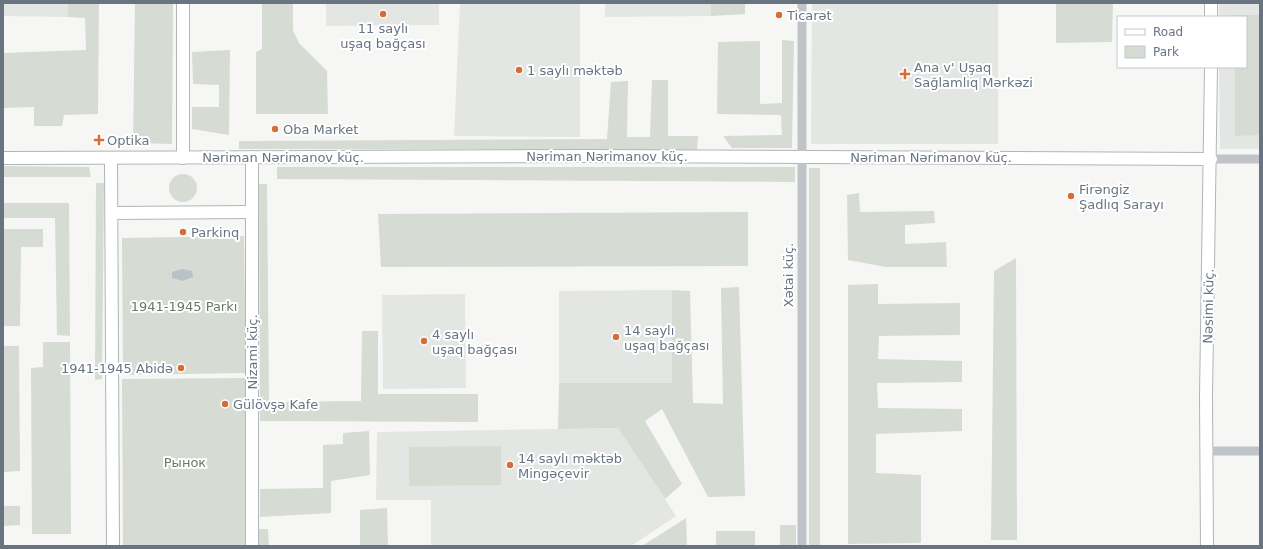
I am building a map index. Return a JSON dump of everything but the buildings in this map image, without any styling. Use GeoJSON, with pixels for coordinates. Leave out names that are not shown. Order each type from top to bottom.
{"type":"FeatureCollection","features":[{"type":"Feature","properties":{"kind":"street"},"geometry":{"type":"LineString","coordinates":[[183,3],[183,158]]}},
{"type":"Feature","properties":{"kind":"street","name":"Xətai küç."},"geometry":{"type":"LineString","coordinates":[[802,3],[802,546]]}},
{"type":"Feature","properties":{"kind":"street"},"geometry":{"type":"LineString","coordinates":[[1211,3],[1211,16]]}},
{"type":"Feature","properties":{"kind":"street","name":"Nəsimi küç."},"geometry":{"type":"LineString","coordinates":[[1207,546],[1206,451],[1211,68]]}},
{"type":"Feature","properties":{"kind":"street","name":"Nəriman Nərimanov küç."},"geometry":{"type":"LineString","coordinates":[[3,158],[801,157],[1211,159]]}},
{"type":"Feature","properties":{"kind":"street","name":"Nizami küç."},"geometry":{"type":"LineString","coordinates":[[252,158],[252,546]]}},
{"type":"Feature","properties":{"kind":"street"},"geometry":{"type":"LineString","coordinates":[[111,159],[113,546]]}},
{"type":"Feature","properties":{"kind":"street"},"geometry":{"type":"LineString","coordinates":[[1211,159],[1260,160]]}},
{"type":"Feature","properties":{"kind":"street"},"geometry":{"type":"LineString","coordinates":[[112,213],[252,212]]}},
{"type":"Feature","properties":{"kind":"street"},"geometry":{"type":"LineString","coordinates":[[1206,451],[1260,451]]}},
{"type":"Feature","properties":{"kind":"shaded area"},"geometry":{"type":"Polygon","coordinates":[[[3,3],[68,3],[68,17],[3,16],[3,3]]]}},
{"type":"Feature","properties":{"kind":"shaded area","name":"11 saylı uşaq bağçası"},"geometry":{"type":"Polygon","coordinates":[[[326,3],[439,3],[439,25],[326,26],[326,3]]]}},
{"type":"Feature","properties":{"kind":"shaded area","name":"1 saylı məktəb"},"geometry":{"type":"Polygon","coordinates":[[[460,3],[580,3],[580,137],[454,136],[460,3]]]}},
{"type":"Feature","properties":{"kind":"shaded area"},"geometry":{"type":"Polygon","coordinates":[[[605,3],[711,3],[711,16],[605,17],[605,3]]]}},
{"type":"Feature","properties":{"kind":"shaded area","name":"Ana v' Uşaq Sağlamlıq Mərkəzi"},"geometry":{"type":"Polygon","coordinates":[[[812,3],[998,3],[998,144],[811,144],[812,3]]]}},
{"type":"Feature","properties":{"kind":"shaded area"},"geometry":{"type":"Polygon","coordinates":[[[1219,3],[1260,3],[1260,149],[1220,149],[1219,68],[1247,68],[1247,16],[1219,16],[1219,3]]]}},
{"type":"Feature","properties":{"kind":"shaded area"},"geometry":{"type":"Polygon","coordinates":[[[182,269],[192,271],[193,277],[183,281],[172,278],[172,272],[182,269]]]}},
{"type":"Feature","properties":{"kind":"shaded area","name":"14 saylı uşaq bağçası"},"geometry":{"type":"Polygon","coordinates":[[[672,290],[672,383],[559,383],[559,291],[672,290]]]}},
{"type":"Feature","properties":{"kind":"shaded area","name":"4 saylı uşaq bağçası"},"geometry":{"type":"Polygon","coordinates":[[[465,294],[466,388],[383,389],[382,295],[465,294]]]}},
{"type":"Feature","properties":{"kind":"shaded area","name":"14 saylı məktəb Mingəçevir"},"geometry":{"type":"Polygon","coordinates":[[[618,428],[676,516],[631,546],[431,546],[431,500],[376,500],[377,432],[618,428]]]}},
{"type":"Feature","properties":{"kind":"green space"},"geometry":{"type":"Polygon","coordinates":[[[68,3],[99,3],[98,114],[64,115],[62,126],[34,126],[34,107],[3,108],[3,53],[86,50],[85,18],[68,17],[68,3]]]}},
{"type":"Feature","properties":{"kind":"green space"},"geometry":{"type":"Polygon","coordinates":[[[135,3],[173,3],[172,144],[133,143],[135,3]]]}},
{"type":"Feature","properties":{"kind":"green space"},"geometry":{"type":"Polygon","coordinates":[[[262,3],[293,3],[293,30],[299,43],[327,71],[328,114],[256,114],[256,52],[262,49],[262,3]]]}},
{"type":"Feature","properties":{"kind":"green space"},"geometry":{"type":"Polygon","coordinates":[[[711,3],[745,3],[745,14],[711,16],[711,3]]]}},
{"type":"Feature","properties":{"kind":"green space"},"geometry":{"type":"Polygon","coordinates":[[[1056,3],[1113,3],[1112,42],[1056,43],[1056,3]]]}},
{"type":"Feature","properties":{"kind":"green space"},"geometry":{"type":"Polygon","coordinates":[[[1260,15],[1260,135],[1235,136],[1235,68],[1247,68],[1247,16],[1234,16],[1260,15]]]}},
{"type":"Feature","properties":{"kind":"green space"},"geometry":{"type":"Polygon","coordinates":[[[782,40],[794,41],[792,148],[732,148],[723,136],[782,135],[781,115],[717,114],[718,42],[760,41],[760,104],[782,103],[782,40]]]}},
{"type":"Feature","properties":{"kind":"green space"},"geometry":{"type":"Polygon","coordinates":[[[230,50],[229,135],[192,129],[192,107],[219,107],[219,85],[193,84],[192,52],[230,50]]]}},
{"type":"Feature","properties":{"kind":"green space"},"geometry":{"type":"Polygon","coordinates":[[[652,80],[668,80],[668,136],[698,136],[697,150],[239,149],[239,141],[607,139],[611,82],[628,81],[627,137],[650,137],[652,80]]]}},
{"type":"Feature","properties":{"kind":"green space"},"geometry":{"type":"Polygon","coordinates":[[[3,166],[89,167],[91,177],[3,177],[3,166]]]}},
{"type":"Feature","properties":{"kind":"green space"},"geometry":{"type":"Polygon","coordinates":[[[277,167],[795,167],[795,182],[277,179],[277,167]]]}},
{"type":"Feature","properties":{"kind":"green space"},"geometry":{"type":"Polygon","coordinates":[[[809,168],[820,168],[820,546],[809,546],[809,168]]]}},
{"type":"Feature","properties":{"kind":"green space"},"geometry":{"type":"Polygon","coordinates":[[[183,174],[189,175],[193,178],[196,182],[196,194],[193,198],[189,201],[183,202],[177,201],[173,198],[170,194],[169,188],[170,182],[173,178],[177,175],[183,174]]]}},
{"type":"Feature","properties":{"kind":"green space"},"geometry":{"type":"Polygon","coordinates":[[[96,183],[104,183],[102,379],[95,380],[96,183]]]}},
{"type":"Feature","properties":{"kind":"green space"},"geometry":{"type":"Polygon","coordinates":[[[259,184],[267,184],[269,402],[361,401],[362,331],[378,331],[378,394],[478,394],[478,422],[260,421],[259,184]]]}},
{"type":"Feature","properties":{"kind":"green space"},"geometry":{"type":"Polygon","coordinates":[[[859,193],[860,212],[934,211],[935,223],[905,225],[905,244],[946,242],[947,267],[886,267],[848,260],[847,195],[859,193]]]}},
{"type":"Feature","properties":{"kind":"green space"},"geometry":{"type":"Polygon","coordinates":[[[3,203],[69,203],[70,336],[57,335],[55,218],[3,218],[3,203]]]}},
{"type":"Feature","properties":{"kind":"green space"},"geometry":{"type":"Polygon","coordinates":[[[748,212],[748,266],[381,267],[378,214],[748,212]]]}},
{"type":"Feature","properties":{"kind":"green space"},"geometry":{"type":"Polygon","coordinates":[[[3,229],[43,229],[43,247],[21,247],[20,326],[3,326],[3,229]]]}},
{"type":"Feature","properties":{"kind":"green space","name":"1941-1945 Parkı"},"geometry":{"type":"Polygon","coordinates":[[[244,236],[246,373],[123,375],[122,238],[244,236]]]}},
{"type":"Feature","properties":{"kind":"green space"},"geometry":{"type":"Polygon","coordinates":[[[1016,258],[1017,540],[991,540],[994,271],[1016,258]]]}},
{"type":"Feature","properties":{"kind":"green space"},"geometry":{"type":"Polygon","coordinates":[[[878,284],[878,304],[960,303],[960,335],[879,336],[878,359],[962,361],[962,382],[877,383],[878,408],[962,409],[962,431],[876,434],[876,473],[921,475],[921,543],[848,544],[848,285],[878,284]]]}},
{"type":"Feature","properties":{"kind":"green space"},"geometry":{"type":"Polygon","coordinates":[[[739,287],[745,496],[708,497],[662,409],[645,421],[682,484],[665,499],[618,428],[558,429],[559,383],[672,383],[672,290],[690,291],[693,403],[723,404],[721,288],[739,287]]]}},
{"type":"Feature","properties":{"kind":"green space"},"geometry":{"type":"Polygon","coordinates":[[[43,342],[70,342],[71,534],[32,534],[31,368],[43,367],[43,342]]]}},
{"type":"Feature","properties":{"kind":"green space"},"geometry":{"type":"Polygon","coordinates":[[[3,346],[19,346],[20,471],[3,472],[3,346]]]}},
{"type":"Feature","properties":{"kind":"green space","name":"Рынок"},"geometry":{"type":"Polygon","coordinates":[[[246,378],[247,546],[123,546],[122,379],[246,378]]]}},
{"type":"Feature","properties":{"kind":"green space"},"geometry":{"type":"Polygon","coordinates":[[[369,431],[370,475],[331,481],[331,513],[260,517],[260,489],[323,488],[323,445],[343,444],[343,433],[369,431]]]}},
{"type":"Feature","properties":{"kind":"green space"},"geometry":{"type":"Polygon","coordinates":[[[501,446],[501,485],[409,486],[409,447],[501,446]]]}},
{"type":"Feature","properties":{"kind":"green space"},"geometry":{"type":"Polygon","coordinates":[[[3,506],[20,506],[20,525],[3,526],[3,506]]]}},
{"type":"Feature","properties":{"kind":"green space"},"geometry":{"type":"Polygon","coordinates":[[[387,508],[388,546],[360,546],[360,510],[387,508]]]}},
{"type":"Feature","properties":{"kind":"green space"},"geometry":{"type":"Polygon","coordinates":[[[686,518],[687,546],[642,546],[686,518]]]}},
{"type":"Feature","properties":{"kind":"green space"},"geometry":{"type":"Polygon","coordinates":[[[780,525],[796,525],[796,546],[780,546],[780,525]]]}},
{"type":"Feature","properties":{"kind":"green space"},"geometry":{"type":"Polygon","coordinates":[[[259,529],[268,529],[269,546],[259,546],[259,529]]]}},
{"type":"Feature","properties":{"kind":"green space"},"geometry":{"type":"Polygon","coordinates":[[[716,531],[755,531],[755,546],[716,546],[716,531]]]}},
{"type":"Feature","properties":{"kind":"place","name":"11 saylı uşaq bağçası"},"geometry":{"type":"Point","coordinates":[383,14]}},
{"type":"Feature","properties":{"kind":"place","name":"Ticarət"},"geometry":{"type":"Point","coordinates":[779,15]}},
{"type":"Feature","properties":{"kind":"place","name":"1 saylı məktəb"},"geometry":{"type":"Point","coordinates":[519,70]}},
{"type":"Feature","properties":{"kind":"place","name":"Ana v' Uşaq Sağlamlıq Mərkəzi"},"geometry":{"type":"Point","coordinates":[905,74]}},
{"type":"Feature","properties":{"kind":"place","name":"Oba Market"},"geometry":{"type":"Point","coordinates":[275,129]}},
{"type":"Feature","properties":{"kind":"place","name":"Optika"},"geometry":{"type":"Point","coordinates":[99,140]}},
{"type":"Feature","properties":{"kind":"place","name":"Firəngiz Şadlıq Sarayı"},"geometry":{"type":"Point","coordinates":[1071,196]}},
{"type":"Feature","properties":{"kind":"place","name":"Parkinq"},"geometry":{"type":"Point","coordinates":[183,232]}},
{"type":"Feature","properties":{"kind":"place","name":"14 saylı uşaq bağçası"},"geometry":{"type":"Point","coordinates":[616,337]}},
{"type":"Feature","properties":{"kind":"place","name":"4 saylı uşaq bağçası"},"geometry":{"type":"Point","coordinates":[424,341]}},
{"type":"Feature","properties":{"kind":"place","name":"1941-1945 Abidə"},"geometry":{"type":"Point","coordinates":[181,368]}},
{"type":"Feature","properties":{"kind":"place","name":"Gülövşə Kafe"},"geometry":{"type":"Point","coordinates":[225,404]}},
{"type":"Feature","properties":{"kind":"place","name":"14 saylı məktəb Mingəçevir"},"geometry":{"type":"Point","coordinates":[510,465]}}]}
